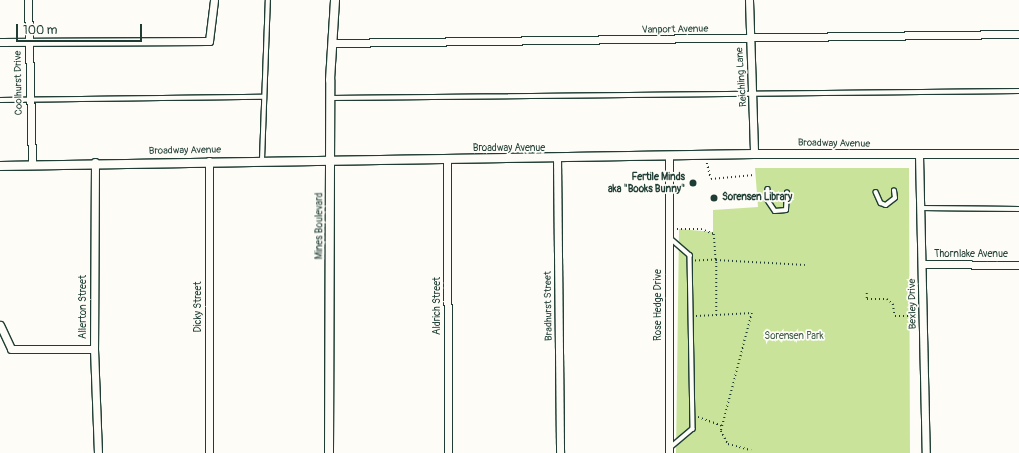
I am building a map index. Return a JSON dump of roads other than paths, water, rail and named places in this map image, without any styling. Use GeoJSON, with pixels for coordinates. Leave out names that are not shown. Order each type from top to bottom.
{"type":"FeatureCollection","features":[{"type":"Feature","properties":{"kind":"street","name":"Coolhurst Drive"},"geometry":{"type":"LineString","coordinates":[[28,0],[29,99],[32,165]]}},
{"type":"Feature","properties":{"kind":"street"},"geometry":{"type":"LineString","coordinates":[[0,42],[209,41],[214,0]]}},
{"type":"Feature","properties":{"kind":"street","name":"Mines Boulevard"},"geometry":{"type":"LineString","coordinates":[[329,453],[330,98],[335,0]]}},
{"type":"Feature","properties":{"kind":"street","name":"Reichling Lane"},"geometry":{"type":"LineString","coordinates":[[749,0],[749,40],[754,94],[754,154]]}},
{"type":"Feature","properties":{"kind":"street","name":"Vanport Avenue"},"geometry":{"type":"LineString","coordinates":[[332,43],[749,40],[1019,34]]}},
{"type":"Feature","properties":{"kind":"street","name":"Broadway Avenue"},"geometry":{"type":"LineString","coordinates":[[0,166],[96,162],[557,159],[754,154],[1019,154]]}},
{"type":"Feature","properties":{"kind":"street","name":"Bexley Drive"},"geometry":{"type":"LineString","coordinates":[[919,155],[923,264],[926,453]]}},
{"type":"Feature","properties":{"kind":"street","name":"Rose Hedge Drive"},"geometry":{"type":"LineString","coordinates":[[669,157],[669,451]]}},
{"type":"Feature","properties":{"kind":"street","name":"Aldrich Street"},"geometry":{"type":"LineString","coordinates":[[448,159],[448,453]]}},
{"type":"Feature","properties":{"kind":"street","name":"Bradhurst Street"},"geometry":{"type":"LineString","coordinates":[[557,159],[560,453]]}},
{"type":"Feature","properties":{"kind":"street","name":"Dicky Street"},"geometry":{"type":"LineString","coordinates":[[209,161],[209,453]]}},
{"type":"Feature","properties":{"kind":"street","name":"Allerton Street"},"geometry":{"type":"LineString","coordinates":[[96,162],[94,349],[98,453]]}},
{"type":"Feature","properties":{"kind":"street","name":"Thornlake Avenue"},"geometry":{"type":"LineString","coordinates":[[923,264],[1019,265]]}},
{"type":"Feature","properties":{"kind":"street"},"geometry":{"type":"LineString","coordinates":[[0,324],[11,350],[94,349]]}},
{"type":"Feature","properties":{"kind":"lane"},"geometry":{"type":"LineString","coordinates":[[262,160],[263,97],[268,0]]}},
{"type":"Feature","properties":{"kind":"lane"},"geometry":{"type":"LineString","coordinates":[[330,98],[1019,91]]}},
{"type":"Feature","properties":{"kind":"lane"},"geometry":{"type":"LineString","coordinates":[[0,100],[263,97]]}},
{"type":"Feature","properties":{"kind":"lane"},"geometry":{"type":"LineString","coordinates":[[768,190],[767,200],[775,211],[786,210],[787,193]]}},
{"type":"Feature","properties":{"kind":"lane"},"geometry":{"type":"LineString","coordinates":[[876,192],[881,203],[886,205],[895,198],[894,191]]}},
{"type":"Feature","properties":{"kind":"lane"},"geometry":{"type":"LineString","coordinates":[[921,208],[1019,209]]}},
{"type":"Feature","properties":{"kind":"lane"},"geometry":{"type":"LineString","coordinates":[[669,233],[690,255],[691,261],[693,415],[693,428],[669,451]]}},
{"type":"Feature","properties":{"kind":"place","name":"Fertile Minds aka \"Books Bunny\""},"geometry":{"type":"Point","coordinates":[693,183]}},
{"type":"Feature","properties":{"kind":"place","name":"Sorensen Library"},"geometry":{"type":"Point","coordinates":[714,198]}},
{"type":"Feature","properties":{"kind":"park label","name":"Sorensen Park"},"geometry":{"type":"Point","coordinates":[794,337]}}]}
